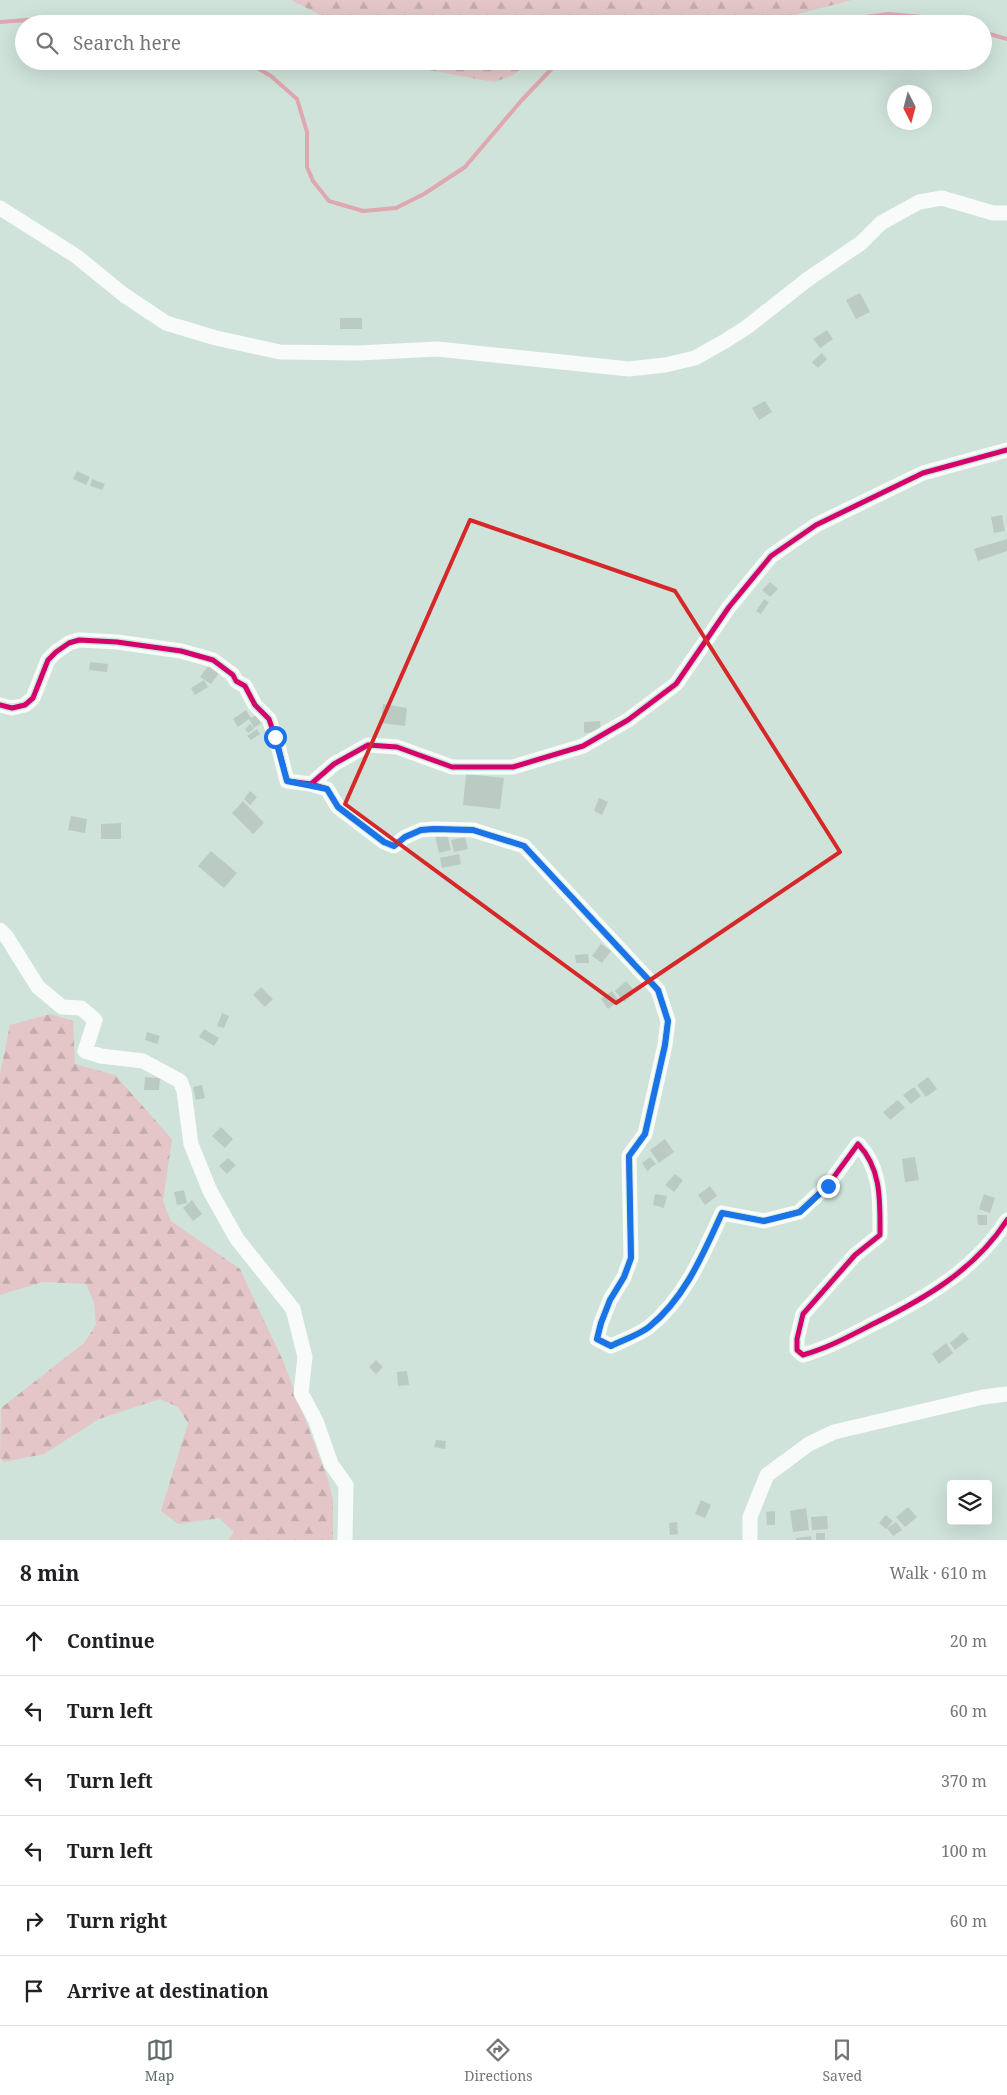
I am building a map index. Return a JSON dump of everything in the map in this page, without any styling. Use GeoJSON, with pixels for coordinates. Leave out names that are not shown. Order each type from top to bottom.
{"type":"FeatureCollection","features":[{"type":"Feature","properties":{"kind":"street"},"geometry":{"type":"LineString","coordinates":[[0,208],[76,256],[124,295],[166,323],[216,338],[280,352],[358,353],[437,349],[629,369],[665,365],[695,358],[725,341],[747,327],[808,279],[861,243],[881,223],[919,202],[942,198],[993,213],[1007,213]]}},
{"type":"Feature","properties":{"kind":"street"},"geometry":{"type":"LineString","coordinates":[[311,784],[334,764],[368,745],[397,747],[452,767],[513,767],[584,746],[628,720],[676,684],[729,607],[771,556],[816,525],[924,473],[1007,450]]}},
{"type":"Feature","properties":{"kind":"street"},"geometry":{"type":"LineString","coordinates":[[0,705],[12,708],[25,705],[33,698],[48,660],[69,643],[79,640],[117,642],[181,650],[213,660],[233,675],[236,681],[245,686],[255,705],[271,724],[287,781],[311,784],[327,789],[338,807],[384,842],[394,846],[405,837],[421,830],[473,830],[524,846],[658,990],[668,1021],[665,1045],[645,1134],[629,1156],[631,1258],[624,1277],[610,1300],[597,1339],[611,1346],[648,1327],[680,1294],[697,1266],[722,1213],[764,1221],[800,1212],[828,1186],[858,1144],[868,1154],[875,1169],[880,1200],[880,1235],[855,1255],[803,1314],[796,1339],[797,1350],[803,1355],[825,1348],[909,1306],[949,1281],[978,1257],[1007,1220]]}},
{"type":"Feature","properties":{"kind":"street"},"geometry":{"type":"LineString","coordinates":[[0,930],[6,936],[38,987],[62,1007],[80,1008],[95,1020],[85,1051],[101,1056],[143,1061],[180,1081],[184,1091],[191,1144],[210,1191],[237,1239],[293,1310],[305,1357],[300,1393],[316,1421],[331,1464],[346,1485],[345,1540]]}},
{"type":"Feature","properties":{"kind":"street"},"geometry":{"type":"LineString","coordinates":[[750,1540],[750,1517],[767,1475],[809,1444],[834,1432],[982,1397],[1007,1394]]}},
{"type":"Feature","properties":{"kind":"highlighted area"},"geometry":{"type":"Polygon","coordinates":[[[470,520],[675,591],[840,852],[616,1003],[345,804],[470,520]]]}},
{"type":"Feature","properties":{"kind":"green space"},"geometry":{"type":"Polygon","coordinates":[[[291,0],[852,0],[794,15],[320,15],[291,0]]]}},
{"type":"Feature","properties":{"kind":"green space"},"geometry":{"type":"Polygon","coordinates":[[[429,70],[519,70],[514,75],[494,82],[429,70]]]}},
{"type":"Feature","properties":{"kind":"green space"},"geometry":{"type":"Polygon","coordinates":[[[51,1014],[73,1021],[75,1064],[115,1075],[172,1139],[163,1201],[171,1221],[240,1269],[284,1363],[328,1480],[333,1500],[333,1540],[228,1540],[234,1532],[219,1518],[178,1524],[161,1511],[188,1423],[178,1407],[160,1399],[99,1419],[44,1454],[4,1462],[0,1458],[1,1408],[84,1343],[96,1325],[94,1303],[86,1284],[43,1282],[0,1295],[0,1074],[10,1025],[51,1014]]]}},
{"type":"Feature","properties":{"kind":"building"},"geometry":{"type":"Polygon","coordinates":[[[860,293],[870,312],[856,319],[846,300],[860,293]]]}},
{"type":"Feature","properties":{"kind":"building"},"geometry":{"type":"Polygon","coordinates":[[[340,318],[362,318],[362,329],[340,329],[340,318]]]}},
{"type":"Feature","properties":{"kind":"building"},"geometry":{"type":"Polygon","coordinates":[[[827,330],[833,339],[820,348],[813,339],[827,330]]]}},
{"type":"Feature","properties":{"kind":"building"},"geometry":{"type":"Polygon","coordinates":[[[822,353],[827,359],[818,368],[812,362],[822,353]]]}},
{"type":"Feature","properties":{"kind":"building"},"geometry":{"type":"Polygon","coordinates":[[[765,401],[772,412],[759,420],[752,408],[765,401]]]}},
{"type":"Feature","properties":{"kind":"building"},"geometry":{"type":"Polygon","coordinates":[[[77,471],[90,477],[86,485],[73,479],[77,471]]]}},
{"type":"Feature","properties":{"kind":"building"},"geometry":{"type":"Polygon","coordinates":[[[92,479],[105,484],[102,490],[90,486],[92,479]]]}},
{"type":"Feature","properties":{"kind":"building"},"geometry":{"type":"Polygon","coordinates":[[[1002,515],[1005,531],[994,533],[991,517],[1002,515]]]}},
{"type":"Feature","properties":{"kind":"building"},"geometry":{"type":"Polygon","coordinates":[[[1007,539],[1007,551],[978,561],[974,549],[1007,539]]]}},
{"type":"Feature","properties":{"kind":"building"},"geometry":{"type":"Polygon","coordinates":[[[770,582],[778,589],[770,597],[762,590],[770,582]]]}},
{"type":"Feature","properties":{"kind":"building"},"geometry":{"type":"Polygon","coordinates":[[[764,599],[769,602],[761,614],[756,611],[764,599]]]}},
{"type":"Feature","properties":{"kind":"building"},"geometry":{"type":"Polygon","coordinates":[[[90,662],[108,664],[107,672],[89,670],[90,662]]]}},
{"type":"Feature","properties":{"kind":"building"},"geometry":{"type":"Polygon","coordinates":[[[209,665],[219,673],[211,684],[200,677],[209,665]]]}},
{"type":"Feature","properties":{"kind":"building"},"geometry":{"type":"Polygon","coordinates":[[[204,680],[208,687],[195,695],[191,688],[204,680]]]}},
{"type":"Feature","properties":{"kind":"building"},"geometry":{"type":"Polygon","coordinates":[[[383,704],[407,708],[405,726],[381,723],[383,704]]]}},
{"type":"Feature","properties":{"kind":"building"},"geometry":{"type":"Polygon","coordinates":[[[246,710],[251,718],[256,715],[261,723],[254,728],[249,719],[238,727],[233,719],[246,710]]]}},
{"type":"Feature","properties":{"kind":"building"},"geometry":{"type":"Polygon","coordinates":[[[600,721],[601,732],[584,733],[584,722],[600,721]]]}},
{"type":"Feature","properties":{"kind":"building"},"geometry":{"type":"Polygon","coordinates":[[[250,724],[254,729],[248,733],[245,729],[250,724]]]}},
{"type":"Feature","properties":{"kind":"building"},"geometry":{"type":"Polygon","coordinates":[[[257,729],[260,734],[251,740],[247,736],[257,729]]]}},
{"type":"Feature","properties":{"kind":"building"},"geometry":{"type":"Polygon","coordinates":[[[466,774],[504,778],[500,809],[463,805],[466,774]]]}},
{"type":"Feature","properties":{"kind":"building"},"geometry":{"type":"Polygon","coordinates":[[[250,791],[257,797],[250,805],[244,799],[250,791]]]}},
{"type":"Feature","properties":{"kind":"building"},"geometry":{"type":"Polygon","coordinates":[[[599,798],[608,802],[602,815],[594,811],[599,798]]]}},
{"type":"Feature","properties":{"kind":"building"},"geometry":{"type":"Polygon","coordinates":[[[243,801],[264,823],[253,834],[232,813],[243,801]]]}},
{"type":"Feature","properties":{"kind":"building"},"geometry":{"type":"Polygon","coordinates":[[[71,816],[87,819],[85,833],[68,830],[71,816]]]}},
{"type":"Feature","properties":{"kind":"building"},"geometry":{"type":"Polygon","coordinates":[[[121,823],[121,839],[101,839],[101,824],[121,823]]]}},
{"type":"Feature","properties":{"kind":"building"},"geometry":{"type":"Polygon","coordinates":[[[447,833],[451,850],[439,853],[435,835],[447,833]]]}},
{"type":"Feature","properties":{"kind":"building"},"geometry":{"type":"Polygon","coordinates":[[[465,837],[468,849],[454,852],[451,840],[465,837]]]}},
{"type":"Feature","properties":{"kind":"building"},"geometry":{"type":"Polygon","coordinates":[[[211,851],[237,873],[224,888],[198,866],[211,851]]]}},
{"type":"Feature","properties":{"kind":"building"},"geometry":{"type":"Polygon","coordinates":[[[459,854],[461,864],[442,868],[440,858],[459,854]]]}},
{"type":"Feature","properties":{"kind":"building"},"geometry":{"type":"Polygon","coordinates":[[[601,944],[611,951],[602,963],[592,956],[601,944]]]}},
{"type":"Feature","properties":{"kind":"building"},"geometry":{"type":"Polygon","coordinates":[[[588,954],[589,963],[576,963],[575,955],[588,954]]]}},
{"type":"Feature","properties":{"kind":"building"},"geometry":{"type":"Polygon","coordinates":[[[626,981],[636,992],[624,1002],[615,991],[626,981]]]}},
{"type":"Feature","properties":{"kind":"building"},"geometry":{"type":"Polygon","coordinates":[[[261,987],[273,999],[265,1007],[253,995],[261,987]]]}},
{"type":"Feature","properties":{"kind":"building"},"geometry":{"type":"Polygon","coordinates":[[[612,991],[619,1001],[608,1009],[601,999],[612,991]]]}},
{"type":"Feature","properties":{"kind":"building"},"geometry":{"type":"Polygon","coordinates":[[[222,1013],[229,1016],[224,1028],[217,1026],[222,1013]]]}},
{"type":"Feature","properties":{"kind":"building"},"geometry":{"type":"Polygon","coordinates":[[[204,1029],[219,1038],[214,1046],[199,1037],[204,1029]]]}},
{"type":"Feature","properties":{"kind":"building"},"geometry":{"type":"Polygon","coordinates":[[[147,1032],[160,1036],[157,1044],[145,1040],[147,1032]]]}},
{"type":"Feature","properties":{"kind":"building"},"geometry":{"type":"Polygon","coordinates":[[[145,1077],[160,1078],[159,1090],[144,1090],[145,1077]]]}},
{"type":"Feature","properties":{"kind":"building"},"geometry":{"type":"Polygon","coordinates":[[[928,1077],[937,1089],[926,1097],[917,1085],[928,1077]]]}},
{"type":"Feature","properties":{"kind":"building"},"geometry":{"type":"Polygon","coordinates":[[[202,1085],[205,1098],[196,1100],[193,1087],[202,1085]]]}},
{"type":"Feature","properties":{"kind":"building"},"geometry":{"type":"Polygon","coordinates":[[[914,1087],[921,1096],[911,1104],[903,1095],[914,1087]]]}},
{"type":"Feature","properties":{"kind":"building"},"geometry":{"type":"Polygon","coordinates":[[[898,1100],[905,1108],[890,1120],[883,1112],[898,1100]]]}},
{"type":"Feature","properties":{"kind":"building"},"geometry":{"type":"Polygon","coordinates":[[[221,1127],[233,1139],[225,1148],[212,1136],[221,1127]]]}},
{"type":"Feature","properties":{"kind":"building"},"geometry":{"type":"Polygon","coordinates":[[[665,1139],[674,1152],[659,1163],[650,1150],[665,1139]]]}},
{"type":"Feature","properties":{"kind":"building"},"geometry":{"type":"Polygon","coordinates":[[[650,1157],[656,1164],[647,1171],[642,1163],[650,1157]]]}},
{"type":"Feature","properties":{"kind":"building"},"geometry":{"type":"Polygon","coordinates":[[[915,1157],[919,1180],[905,1182],[902,1159],[915,1157]]]}},
{"type":"Feature","properties":{"kind":"building"},"geometry":{"type":"Polygon","coordinates":[[[228,1158],[236,1165],[227,1174],[219,1166],[228,1158]]]}},
{"type":"Feature","properties":{"kind":"building"},"geometry":{"type":"Polygon","coordinates":[[[675,1174],[683,1180],[674,1192],[665,1185],[675,1174]]]}},
{"type":"Feature","properties":{"kind":"building"},"geometry":{"type":"Polygon","coordinates":[[[710,1186],[717,1196],[705,1205],[698,1195],[710,1186]]]}},
{"type":"Feature","properties":{"kind":"building"},"geometry":{"type":"Polygon","coordinates":[[[184,1190],[187,1203],[177,1205],[174,1192],[184,1190]]]}},
{"type":"Feature","properties":{"kind":"building"},"geometry":{"type":"Polygon","coordinates":[[[655,1194],[667,1196],[664,1208],[653,1205],[655,1194]]]}},
{"type":"Feature","properties":{"kind":"building"},"geometry":{"type":"Polygon","coordinates":[[[984,1194],[995,1198],[990,1213],[979,1209],[984,1194]]]}},
{"type":"Feature","properties":{"kind":"building"},"geometry":{"type":"Polygon","coordinates":[[[192,1200],[202,1214],[193,1221],[183,1208],[192,1200]]]}},
{"type":"Feature","properties":{"kind":"building"},"geometry":{"type":"Polygon","coordinates":[[[977,1215],[987,1215],[987,1225],[978,1225],[977,1215]]]}},
{"type":"Feature","properties":{"kind":"building"},"geometry":{"type":"Polygon","coordinates":[[[963,1332],[969,1339],[955,1350],[950,1343],[963,1332]]]}},
{"type":"Feature","properties":{"kind":"building"},"geometry":{"type":"Polygon","coordinates":[[[946,1343],[953,1353],[939,1364],[932,1354],[946,1343]]]}},
{"type":"Feature","properties":{"kind":"building"},"geometry":{"type":"Polygon","coordinates":[[[376,1360],[383,1367],[376,1374],[369,1367],[376,1360]]]}},
{"type":"Feature","properties":{"kind":"building"},"geometry":{"type":"Polygon","coordinates":[[[407,1371],[409,1385],[398,1386],[397,1372],[407,1371]]]}},
{"type":"Feature","properties":{"kind":"building"},"geometry":{"type":"Polygon","coordinates":[[[436,1440],[446,1441],[445,1449],[434,1447],[436,1440]]]}},
{"type":"Feature","properties":{"kind":"building"},"geometry":{"type":"Polygon","coordinates":[[[701,1500],[711,1505],[705,1518],[695,1514],[701,1500]]]}},
{"type":"Feature","properties":{"kind":"building"},"geometry":{"type":"Polygon","coordinates":[[[908,1507],[917,1517],[905,1527],[896,1517],[908,1507]]]}},
{"type":"Feature","properties":{"kind":"building"},"geometry":{"type":"Polygon","coordinates":[[[806,1508],[809,1530],[793,1532],[790,1511],[806,1508]]]}},
{"type":"Feature","properties":{"kind":"building"},"geometry":{"type":"Polygon","coordinates":[[[775,1511],[775,1525],[767,1525],[766,1512],[775,1511]]]}},
{"type":"Feature","properties":{"kind":"building"},"geometry":{"type":"Polygon","coordinates":[[[886,1515],[893,1521],[886,1529],[879,1523],[886,1515]]]}},
{"type":"Feature","properties":{"kind":"building"},"geometry":{"type":"Polygon","coordinates":[[[827,1516],[828,1529],[812,1530],[811,1517],[827,1516]]]}},
{"type":"Feature","properties":{"kind":"building"},"geometry":{"type":"Polygon","coordinates":[[[677,1522],[678,1534],[670,1535],[669,1523],[677,1522]]]}},
{"type":"Feature","properties":{"kind":"building"},"geometry":{"type":"Polygon","coordinates":[[[896,1522],[902,1530],[893,1536],[887,1528],[896,1522]]]}},
{"type":"Feature","properties":{"kind":"building"},"geometry":{"type":"Polygon","coordinates":[[[816,1533],[825,1533],[825,1540],[816,1540],[816,1533]]]}},
{"type":"Feature","properties":{"kind":"building"},"geometry":{"type":"Polygon","coordinates":[[[811,1536],[812,1540],[796,1540],[796,1538],[811,1536]]]}},
{"type":"Feature","properties":{"kind":"waterway"},"geometry":{"type":"LineString","coordinates":[[881,15],[900,15]]}},
{"type":"Feature","properties":{"kind":"waterway"},"geometry":{"type":"LineString","coordinates":[[0,22],[15,21]]}},
{"type":"Feature","properties":{"kind":"waterway"},"geometry":{"type":"LineString","coordinates":[[992,35],[1007,39]]}},
{"type":"Feature","properties":{"kind":"waterway"},"geometry":{"type":"LineString","coordinates":[[261,70],[271,76],[297,99],[307,132],[307,167],[313,181],[329,201],[363,211],[396,208],[424,194],[465,167],[521,101],[550,70]]}},
{"type":"Feature","properties":{"kind":"cycle path"},"geometry":{"type":"LineString","coordinates":[[0,705],[12,708],[25,705],[33,698],[48,660],[69,643],[79,640],[117,642],[181,651],[213,660],[233,675],[236,681],[245,686],[255,705],[269,719],[287,781],[311,784],[334,764],[368,745],[397,747],[452,767],[513,767],[583,746],[628,720],[676,684],[729,607],[771,556],[816,525],[923,473],[1007,450]]}},
{"type":"Feature","properties":{"kind":"cycle path"},"geometry":{"type":"LineString","coordinates":[[311,784],[327,789],[338,807],[384,842],[394,846],[405,837],[421,830],[434,829],[473,830],[524,846],[658,990],[668,1021],[665,1045],[645,1134],[629,1156],[631,1258],[624,1277],[610,1300],[597,1339],[611,1346],[645,1330],[662,1315],[673,1303],[692,1274],[722,1213],[764,1221],[799,1212],[828,1185],[858,1144],[872,1164],[876,1175],[880,1235],[855,1255],[803,1314],[797,1339],[797,1350],[803,1355],[847,1337],[929,1293],[980,1254],[1007,1220]]}},
{"type":"Feature","properties":{"kind":"route"},"geometry":{"type":"LineString","coordinates":[[275,737],[287,781],[311,784],[327,789],[338,807],[384,842],[394,846],[405,837],[421,830],[473,830],[524,846],[658,990],[668,1021],[665,1045],[645,1134],[629,1156],[631,1258],[624,1277],[610,1300],[597,1339],[611,1346],[648,1327],[680,1294],[697,1266],[722,1213],[764,1221],[800,1212],[828,1186]]}}]}
